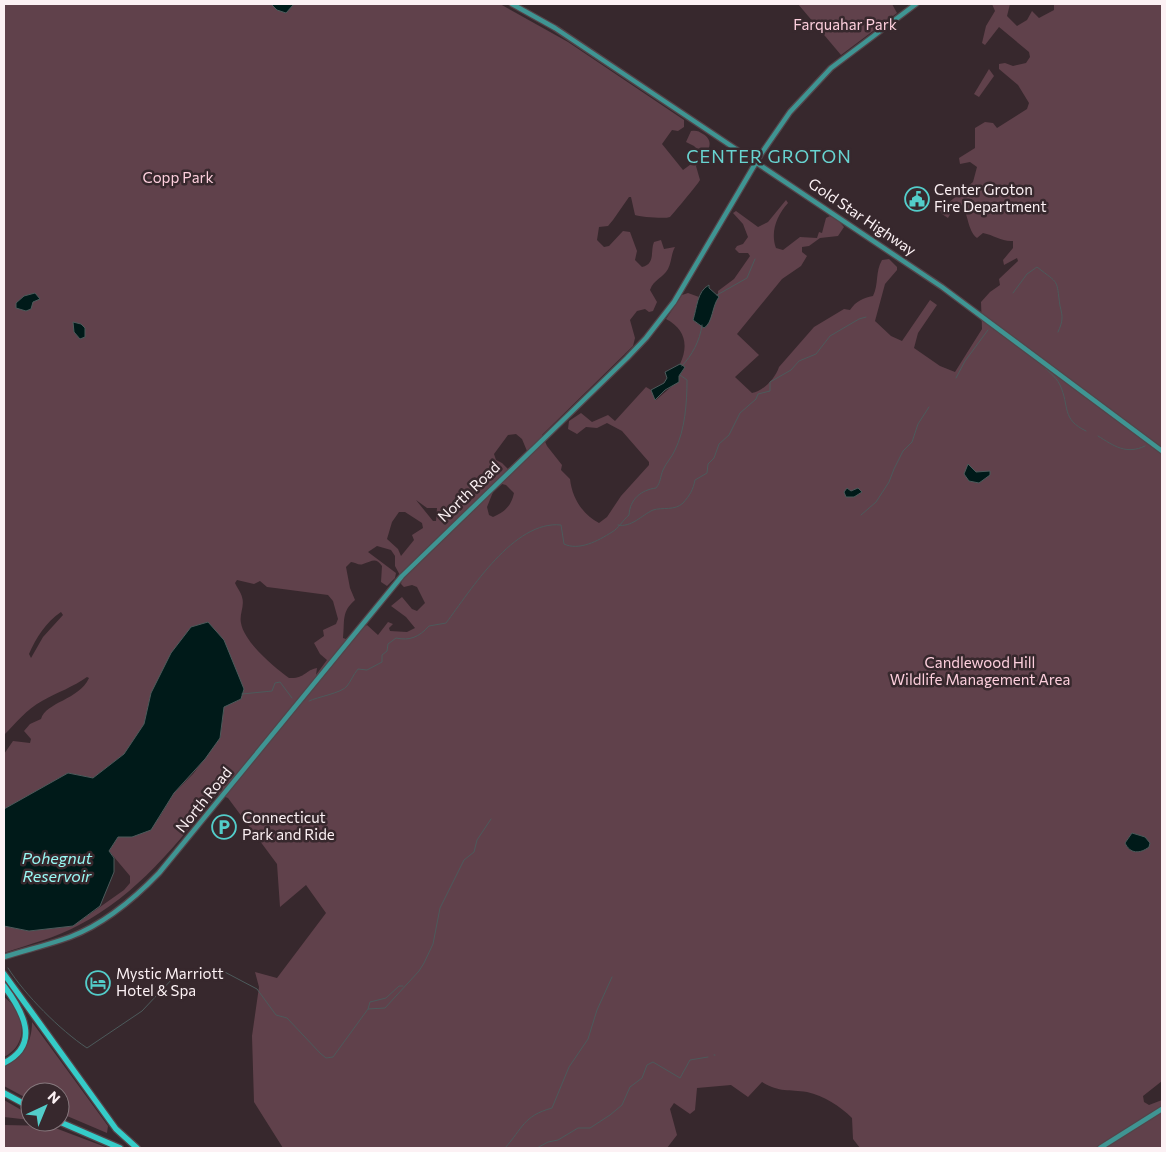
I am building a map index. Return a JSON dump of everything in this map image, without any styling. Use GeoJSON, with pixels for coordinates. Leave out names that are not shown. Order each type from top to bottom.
{"type":"FeatureCollection","features":[{"type":"Feature","properties":{"kind":"highway"},"geometry":{"type":"LineString","coordinates":[[4,974],[116,1129],[137,1148]]}},
{"type":"Feature","properties":{"kind":"highway"},"geometry":{"type":"LineString","coordinates":[[4,986],[20,1008],[26,1032],[18,1053],[4,1063]]}},
{"type":"Feature","properties":{"kind":"highway"},"geometry":{"type":"LineString","coordinates":[[4,993],[13,998]]}},
{"type":"Feature","properties":{"kind":"highway"},"geometry":{"type":"LineString","coordinates":[[4,1093],[20,1102]]}},
{"type":"Feature","properties":{"kind":"highway"},"geometry":{"type":"LineString","coordinates":[[70,1126],[120,1148]]}},
{"type":"Feature","properties":{"kind":"main road","name":"Gold Star Highway"},"geometry":{"type":"LineString","coordinates":[[512,4],[555,28],[970,307],[1162,451]]}},
{"type":"Feature","properties":{"kind":"main road","name":"North Road"},"geometry":{"type":"LineString","coordinates":[[4,957],[71,936],[98,923],[132,898],[170,861],[402,576],[626,358],[655,327],[674,302],[785,118],[813,85],[845,56],[916,4]]}},
{"type":"Feature","properties":{"kind":"main road"},"geometry":{"type":"LineString","coordinates":[[1100,1148],[1162,1109]]}},
{"type":"Feature","properties":{"kind":"green space"},"geometry":{"type":"Polygon","coordinates":[[[4,4],[500,4],[568,42],[684,120],[684,127],[678,131],[672,130],[662,144],[683,170],[698,159],[701,153],[694,146],[686,142],[691,131],[699,131],[703,134],[709,142],[709,146],[703,158],[696,166],[700,180],[670,217],[653,218],[635,215],[631,197],[629,197],[608,226],[599,227],[597,240],[604,247],[609,246],[623,231],[630,232],[637,251],[635,260],[642,267],[651,260],[654,242],[661,240],[664,249],[675,247],[668,269],[654,283],[650,290],[657,302],[653,311],[649,312],[645,309],[637,311],[630,320],[635,338],[633,346],[542,435],[547,446],[562,465],[561,470],[570,479],[573,493],[579,505],[593,520],[599,523],[607,517],[621,496],[649,465],[649,462],[622,431],[607,423],[597,428],[586,427],[577,434],[568,429],[569,421],[581,413],[592,422],[608,415],[615,421],[646,387],[651,390],[656,400],[679,380],[679,376],[684,369],[680,364],[685,344],[684,338],[677,328],[666,319],[682,295],[688,293],[699,297],[694,321],[704,328],[706,326],[718,291],[734,279],[750,256],[748,253],[739,253],[735,249],[743,244],[748,237],[743,224],[733,213],[736,211],[758,227],[768,222],[786,200],[788,203],[778,218],[774,230],[776,248],[783,250],[800,237],[817,238],[819,232],[822,233],[826,218],[830,216],[837,219],[844,227],[838,236],[820,238],[809,246],[802,247],[802,252],[807,256],[801,266],[782,279],[737,334],[759,355],[735,377],[752,393],[768,384],[775,376],[779,367],[814,327],[844,309],[850,310],[860,300],[873,296],[880,264],[882,260],[889,259],[897,267],[897,270],[885,284],[875,321],[891,336],[902,341],[930,300],[937,305],[918,333],[914,348],[940,366],[955,372],[982,329],[981,302],[1000,285],[999,279],[1018,261],[1017,258],[1004,265],[1003,260],[1013,248],[1013,241],[983,233],[977,238],[971,231],[961,205],[955,205],[948,218],[940,210],[973,182],[977,167],[970,162],[960,164],[959,158],[975,148],[975,128],[985,122],[993,123],[997,128],[1027,109],[1029,103],[1018,85],[999,69],[999,64],[1005,63],[1013,66],[1026,63],[1030,57],[1029,52],[999,27],[985,45],[982,43],[986,26],[995,11],[992,4],[1010,4],[1007,16],[1017,26],[1027,20],[1032,11],[1039,18],[1054,10],[1054,4],[1162,4],[1162,1081],[1143,1096],[1144,1102],[1149,1105],[1162,1100],[1162,1148],[860,1148],[853,1139],[852,1118],[842,1109],[826,1099],[813,1094],[779,1089],[762,1082],[748,1097],[731,1085],[697,1088],[695,1110],[690,1114],[674,1103],[670,1109],[677,1135],[667,1148],[283,1148],[254,1102],[252,1036],[259,987],[255,972],[277,978],[326,913],[306,885],[280,907],[277,864],[228,798],[217,794],[155,867],[138,884],[100,913],[61,934],[4,953],[4,926],[29,931],[73,926],[124,890],[130,883],[130,876],[109,851],[118,837],[132,837],[159,818],[174,793],[193,774],[220,738],[224,707],[241,699],[237,673],[233,665],[151,693],[144,724],[124,754],[93,778],[68,773],[4,809],[4,754],[13,741],[30,743],[31,739],[24,731],[30,724],[41,719],[49,709],[78,691],[89,678],[87,677],[31,708],[4,735],[4,4]],[[516,434],[508,435],[494,454],[496,460],[508,469],[527,451],[522,439],[516,434]],[[502,484],[493,492],[487,507],[489,515],[493,517],[497,515],[509,505],[514,493],[506,485],[502,484]],[[416,500],[433,521],[436,521],[437,508],[427,508],[416,500]],[[399,512],[392,522],[387,539],[398,549],[401,556],[414,540],[412,535],[423,528],[422,523],[405,512],[399,512]],[[377,546],[368,552],[396,573],[395,578],[387,586],[381,582],[382,566],[378,561],[360,565],[351,562],[346,567],[350,588],[355,600],[346,613],[343,638],[346,639],[367,625],[378,635],[388,622],[393,624],[389,628],[390,631],[407,632],[415,628],[406,617],[391,606],[402,597],[412,609],[417,611],[425,603],[417,587],[412,585],[404,587],[401,584],[402,579],[395,566],[395,556],[391,550],[377,546]],[[237,580],[235,583],[243,600],[241,623],[243,630],[254,646],[268,661],[289,678],[302,676],[317,668],[316,675],[327,660],[320,654],[314,643],[324,636],[323,630],[336,624],[338,619],[333,601],[328,595],[267,587],[260,581],[254,584],[237,580]],[[61,612],[51,621],[35,642],[29,654],[31,658],[43,637],[63,615],[61,612]],[[1132,833],[1125,843],[1129,849],[1136,852],[1142,836],[1132,833]]]}},
{"type":"Feature","properties":{"kind":"green space","name":"Farquahar Park"},"geometry":{"type":"Polygon","coordinates":[[[798,4],[892,4],[897,13],[841,55],[798,4]]]}},
{"type":"Feature","properties":{"kind":"green space"},"geometry":{"type":"Polygon","coordinates":[[[989,69],[994,76],[979,97],[974,94],[989,69]]]}},
{"type":"Feature","properties":{"kind":"green space"},"geometry":{"type":"Polygon","coordinates":[[[4,997],[17,1011],[22,1028],[18,1044],[4,1057],[4,997]]]}},
{"type":"Feature","properties":{"kind":"green space"},"geometry":{"type":"Polygon","coordinates":[[[32,1022],[108,1126],[107,1133],[70,1117],[70,1082],[20,1082],[20,1095],[4,1086],[4,1066],[25,1048],[32,1030],[32,1022]]]}},
{"type":"Feature","properties":{"kind":"green space"},"geometry":{"type":"Polygon","coordinates":[[[4,1100],[20,1109],[20,1119],[4,1117],[4,1100]]]}},
{"type":"Feature","properties":{"kind":"green space"},"geometry":{"type":"Polygon","coordinates":[[[4,1125],[20,1125],[20,1132],[66,1132],[108,1148],[6,1148],[4,1146],[4,1125]]]}},
{"type":"Feature","properties":{"kind":"water"},"geometry":{"type":"Polygon","coordinates":[[[271,4],[294,4],[286,13],[277,10],[271,4]]]}},
{"type":"Feature","properties":{"kind":"water"},"geometry":{"type":"Polygon","coordinates":[[[709,285],[709,288],[719,297],[709,322],[704,328],[693,320],[702,291],[709,285]]]}},
{"type":"Feature","properties":{"kind":"water"},"geometry":{"type":"Polygon","coordinates":[[[35,293],[40,299],[33,302],[31,309],[26,311],[16,308],[16,303],[24,296],[35,293]]]}},
{"type":"Feature","properties":{"kind":"water"},"geometry":{"type":"Polygon","coordinates":[[[73,322],[81,324],[85,328],[85,337],[80,339],[74,332],[73,322]]]}},
{"type":"Feature","properties":{"kind":"water"},"geometry":{"type":"Polygon","coordinates":[[[680,364],[685,367],[679,376],[679,382],[665,390],[655,400],[651,390],[664,383],[667,378],[665,372],[680,364]]]}},
{"type":"Feature","properties":{"kind":"water"},"geometry":{"type":"Polygon","coordinates":[[[968,464],[976,472],[990,471],[990,475],[979,483],[969,481],[964,474],[968,464]]]}},
{"type":"Feature","properties":{"kind":"water"},"geometry":{"type":"Polygon","coordinates":[[[847,488],[851,491],[858,488],[862,492],[854,497],[846,497],[844,492],[847,488]]]}},
{"type":"Feature","properties":{"kind":"water","name":"Pohegnut Reservoir"},"geometry":{"type":"Polygon","coordinates":[[[208,622],[224,640],[244,689],[241,699],[224,707],[220,738],[205,759],[174,793],[151,830],[132,837],[118,837],[109,851],[114,858],[114,872],[100,906],[73,926],[29,931],[4,926],[4,809],[68,773],[93,778],[124,754],[144,724],[151,693],[171,653],[191,627],[208,622]]]}},
{"type":"Feature","properties":{"kind":"water"},"geometry":{"type":"Polygon","coordinates":[[[1132,833],[1145,837],[1150,843],[1149,847],[1136,852],[1127,847],[1125,843],[1132,833]]]}},
{"type":"Feature","properties":{"kind":"waterway"},"geometry":{"type":"LineString","coordinates":[[717,295],[747,278],[755,259]]}},
{"type":"Feature","properties":{"kind":"waterway"},"geometry":{"type":"LineString","coordinates":[[1013,293],[1027,274],[1037,267],[1050,277],[1056,283],[1062,313],[1062,322],[1058,332]]}},
{"type":"Feature","properties":{"kind":"waterway"},"geometry":{"type":"LineString","coordinates":[[618,525],[632,523],[653,510],[672,508],[683,503],[691,492],[695,480],[707,473],[708,464],[714,458],[719,444],[729,435],[740,413],[756,399],[758,394],[770,391],[770,382],[791,370],[799,361],[816,354],[830,336],[866,317]]}},
{"type":"Feature","properties":{"kind":"waterway"},"geometry":{"type":"LineString","coordinates":[[682,366],[695,347],[702,325]]}},
{"type":"Feature","properties":{"kind":"waterway"},"geometry":{"type":"LineString","coordinates":[[956,378],[965,361],[988,330]]}},
{"type":"Feature","properties":{"kind":"waterway"},"geometry":{"type":"LineString","coordinates":[[1039,362],[1058,381],[1069,417],[1086,431]]}},
{"type":"Feature","properties":{"kind":"waterway"},"geometry":{"type":"LineString","coordinates":[[309,701],[340,691],[347,686],[358,669],[367,670],[382,662],[382,655],[387,651],[388,644],[396,638],[406,639],[414,637],[422,633],[429,626],[446,623],[495,560],[511,545],[527,534],[544,526],[561,525],[564,544],[582,546],[595,542],[616,529],[629,515],[632,504],[637,496],[658,486],[663,470],[674,453],[685,416],[687,380],[680,375]]}},
{"type":"Feature","properties":{"kind":"waterway"},"geometry":{"type":"LineString","coordinates":[[861,515],[876,502],[889,482],[903,451],[912,442],[918,424],[929,407]]}},
{"type":"Feature","properties":{"kind":"waterway"},"geometry":{"type":"LineString","coordinates":[[1098,436],[1120,448],[1132,450],[1145,446]]}},
{"type":"Feature","properties":{"kind":"waterway"},"geometry":{"type":"LineString","coordinates":[[242,694],[272,691],[275,683],[280,682],[292,698]]}},
{"type":"Feature","properties":{"kind":"waterway"},"geometry":{"type":"LineString","coordinates":[[219,969],[257,989],[276,1015],[287,1018],[326,1058],[333,1057],[368,1009],[385,1008],[419,971],[433,944],[440,908],[464,860],[474,852],[477,840],[491,819]]}},
{"type":"Feature","properties":{"kind":"waterway"},"geometry":{"type":"LineString","coordinates":[[8,968],[44,1011],[66,1032],[87,1048],[142,1011],[175,976],[180,974],[193,978],[210,972]]}},
{"type":"Feature","properties":{"kind":"waterway"},"geometry":{"type":"LineString","coordinates":[[505,1148],[529,1119],[542,1111],[552,1108],[569,1067],[588,1039],[597,1010],[612,977]]}},
{"type":"Feature","properties":{"kind":"waterway"},"geometry":{"type":"LineString","coordinates":[[368,1009],[370,1002],[386,998],[399,986],[403,986]]}},
{"type":"Feature","properties":{"kind":"waterway"},"geometry":{"type":"LineString","coordinates":[[537,1148],[548,1142],[558,1140],[578,1128],[590,1128],[610,1115],[622,1105],[630,1087],[642,1078],[647,1065],[653,1062],[680,1078],[690,1060],[708,1057]]}},
{"type":"Feature","properties":{"kind":"place","name":"Center Groton Fire Department"},"geometry":{"type":"Point","coordinates":[917,199]}},
{"type":"Feature","properties":{"kind":"place","name":"Connecticut Park and Ride"},"geometry":{"type":"Point","coordinates":[224,827]}},
{"type":"Feature","properties":{"kind":"place","name":"Mystic Marriott Hotel & Spa"},"geometry":{"type":"Point","coordinates":[98,983]}},
{"type":"Feature","properties":{"kind":"district","name":"CENTER GROTON"},"geometry":{"type":"Point","coordinates":[769,157]}},
{"type":"Feature","properties":{"kind":"park label","name":"Copp Park"},"geometry":{"type":"Point","coordinates":[178,178]}},
{"type":"Feature","properties":{"kind":"park label","name":"Candlewood Hill Wildlife Management Area"},"geometry":{"type":"Point","coordinates":[980,672]}}]}
